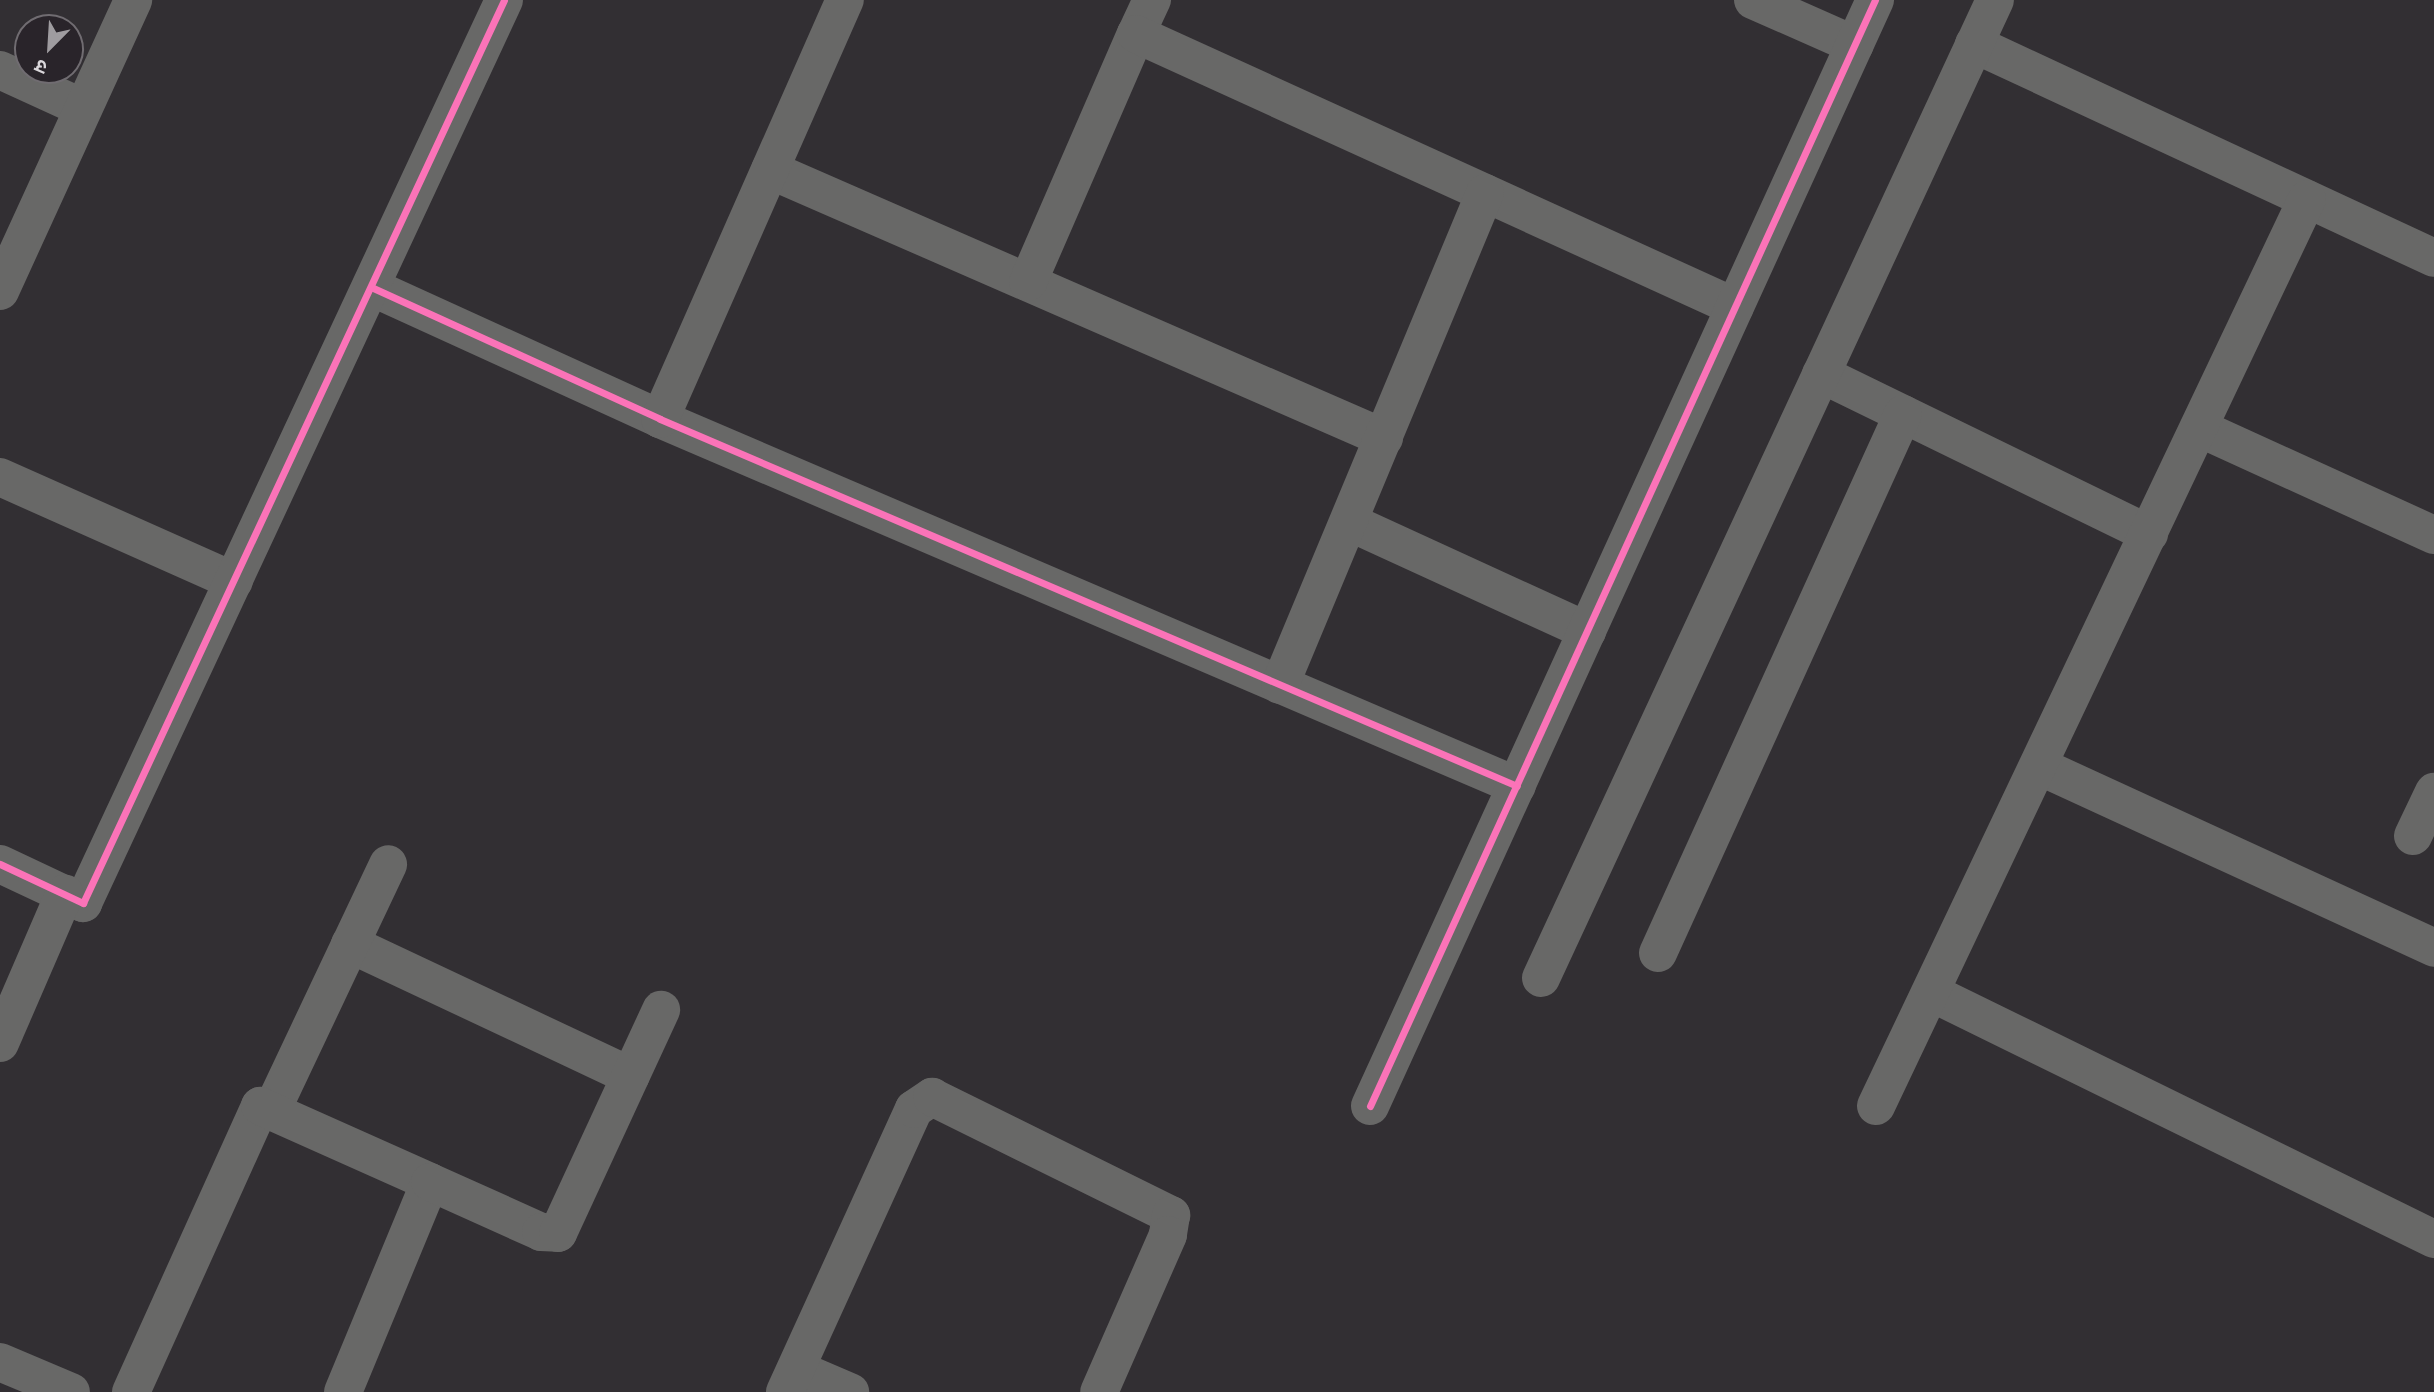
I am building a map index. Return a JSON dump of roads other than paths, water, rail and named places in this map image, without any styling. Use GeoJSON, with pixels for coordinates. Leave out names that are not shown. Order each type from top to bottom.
{"type":"FeatureCollection","features":[{"type":"Feature","properties":{"kind":"street"},"geometry":{"type":"LineString","coordinates":[[0,291],[132,0]]}},
{"type":"Feature","properties":{"kind":"street"},"geometry":{"type":"LineString","coordinates":[[0,864],[83,902],[504,0]]}},
{"type":"Feature","properties":{"kind":"street"},"geometry":{"type":"LineString","coordinates":[[660,419],[845,0]]}},
{"type":"Feature","properties":{"kind":"street"},"geometry":{"type":"LineString","coordinates":[[1028,282],[1152,0]]}},
{"type":"Feature","properties":{"kind":"street"},"geometry":{"type":"LineString","coordinates":[[1370,1106],[1875,0]]}},
{"type":"Feature","properties":{"kind":"street"},"geometry":{"type":"LineString","coordinates":[[1541,978],[1995,0]]}},
{"type":"Feature","properties":{"kind":"street"},"geometry":{"type":"LineString","coordinates":[[1776,5],[1855,45]]}},
{"type":"Feature","properties":{"kind":"street"},"geometry":{"type":"LineString","coordinates":[[1136,34],[1735,307]]}},
{"type":"Feature","properties":{"kind":"street"},"geometry":{"type":"LineString","coordinates":[[1974,44],[2434,258]]}},
{"type":"Feature","properties":{"kind":"street"},"geometry":{"type":"LineString","coordinates":[[0,70],[83,108]]}},
{"type":"Feature","properties":{"kind":"street"},"geometry":{"type":"LineString","coordinates":[[769,170],[1384,438]]}},
{"type":"Feature","properties":{"kind":"street"},"geometry":{"type":"LineString","coordinates":[[1280,685],[1485,192]]}},
{"type":"Feature","properties":{"kind":"street"},"geometry":{"type":"LineString","coordinates":[[1876,1106],[1932,993],[2307,198]]}},
{"type":"Feature","properties":{"kind":"street"},"geometry":{"type":"LineString","coordinates":[[370,287],[660,419],[1517,786]]}},
{"type":"Feature","properties":{"kind":"street"},"geometry":{"type":"LineString","coordinates":[[1821,374],[2149,534]]}},
{"type":"Feature","properties":{"kind":"street"},"geometry":{"type":"LineString","coordinates":[[1658,953],[1903,414]]}},
{"type":"Feature","properties":{"kind":"street"},"geometry":{"type":"LineString","coordinates":[[2199,428],[2434,535]]}},
{"type":"Feature","properties":{"kind":"street"},"geometry":{"type":"LineString","coordinates":[[0,477],[233,581]]}},
{"type":"Feature","properties":{"kind":"street"},"geometry":{"type":"LineString","coordinates":[[1349,522],[1587,631]]}},
{"type":"Feature","properties":{"kind":"street"},"geometry":{"type":"LineString","coordinates":[[2039,766],[2434,948]]}},
{"type":"Feature","properties":{"kind":"street"},"geometry":{"type":"LineString","coordinates":[[2413,836],[2434,792]]}},
{"type":"Feature","properties":{"kind":"street"},"geometry":{"type":"LineString","coordinates":[[271,1112],[388,864]]}},
{"type":"Feature","properties":{"kind":"street"},"geometry":{"type":"LineString","coordinates":[[0,1043],[65,894]]}},
{"type":"Feature","properties":{"kind":"street"},"geometry":{"type":"LineString","coordinates":[[350,944],[631,1076]]}},
{"type":"Feature","properties":{"kind":"street"},"geometry":{"type":"LineString","coordinates":[[1932,993],[2434,1239]]}},
{"type":"Feature","properties":{"kind":"street"},"geometry":{"type":"LineString","coordinates":[[131,1392],[260,1106],[541,1232],[558,1233],[661,1010]]}},
{"type":"Feature","properties":{"kind":"street"},"geometry":{"type":"LineString","coordinates":[[850,1392],[791,1380],[914,1109],[932,1097],[1171,1215],[1168,1234],[1098,1392]]}},
{"type":"Feature","properties":{"kind":"street"},"geometry":{"type":"LineString","coordinates":[[343,1392],[430,1182]]}},
{"type":"Feature","properties":{"kind":"street"},"geometry":{"type":"LineString","coordinates":[[0,1362],[71,1392]]}}]}
